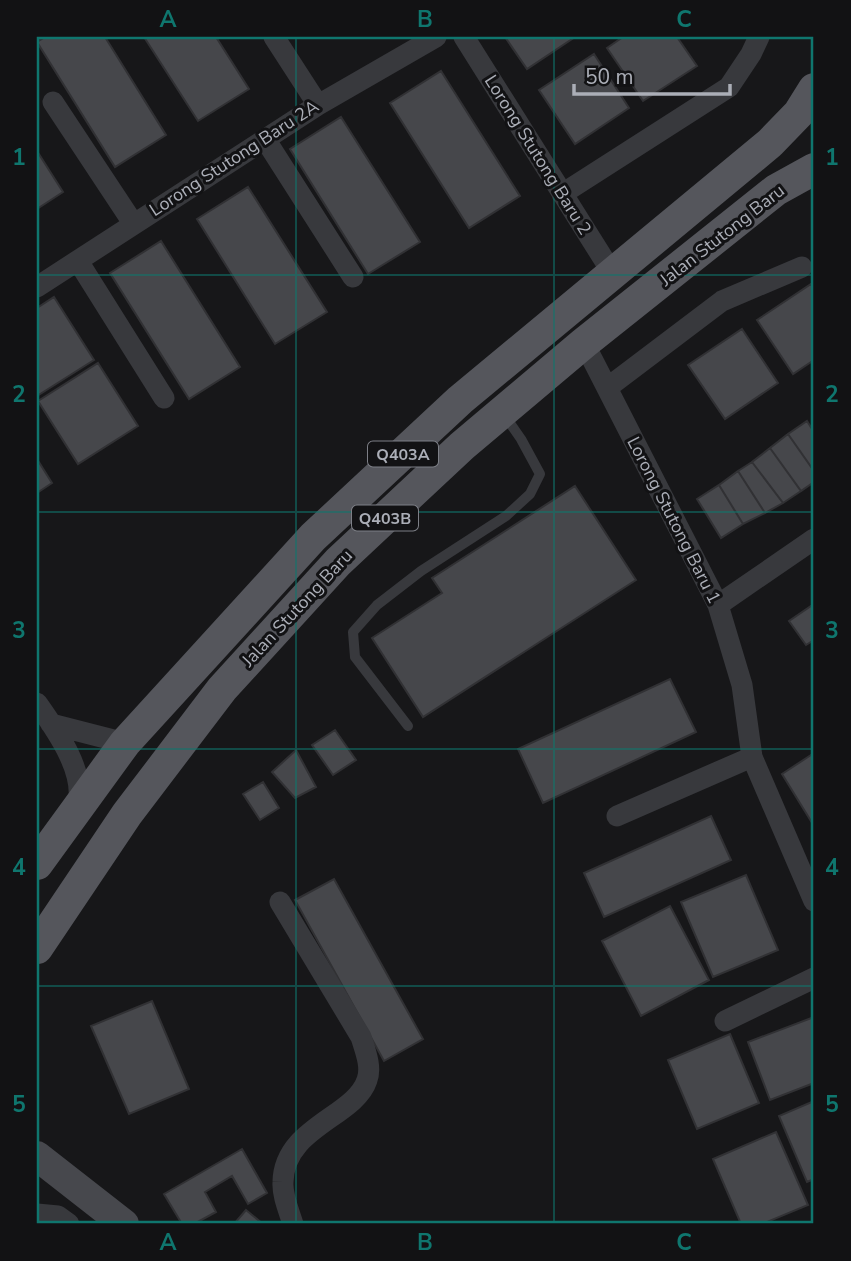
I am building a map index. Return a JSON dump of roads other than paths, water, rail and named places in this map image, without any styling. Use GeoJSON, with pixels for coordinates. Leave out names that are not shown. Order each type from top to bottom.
{"type":"FeatureCollection","features":[{"type":"Feature","properties":{"kind":"main road","name":"Jalan Stutong Baru"},"geometry":{"type":"LineString","coordinates":[[37,864],[125,743],[313,537],[460,400],[770,142],[799,113],[814,89]]}},
{"type":"Feature","properties":{"kind":"main road","name":"Jalan Stutong Baru"},"geometry":{"type":"LineString","coordinates":[[37,948],[127,814],[222,689],[338,562],[502,411],[584,343],[776,190],[814,169]]}},
{"type":"Feature","properties":{"kind":"street"},"geometry":{"type":"LineString","coordinates":[[274,37],[318,105]]}},
{"type":"Feature","properties":{"kind":"street","name":"Lorong Stutong Baru 2A"},"geometry":{"type":"LineString","coordinates":[[37,287],[318,105],[436,37]]}},
{"type":"Feature","properties":{"kind":"street","name":"Lorong Stutong Baru 2"},"geometry":{"type":"LineString","coordinates":[[464,37],[612,274]]}},
{"type":"Feature","properties":{"kind":"street"},"geometry":{"type":"LineString","coordinates":[[562,194],[730,87],[759,37]]}},
{"type":"Feature","properties":{"kind":"street"},"geometry":{"type":"LineString","coordinates":[[53,102],[133,223]]}},
{"type":"Feature","properties":{"kind":"street"},"geometry":{"type":"LineString","coordinates":[[265,139],[353,277]]}},
{"type":"Feature","properties":{"kind":"street"},"geometry":{"type":"LineString","coordinates":[[78,261],[164,398]]}},
{"type":"Feature","properties":{"kind":"street"},"geometry":{"type":"LineString","coordinates":[[607,388],[722,301],[802,268]]}},
{"type":"Feature","properties":{"kind":"street","name":"Lorong Stutong Baru 1"},"geometry":{"type":"LineString","coordinates":[[584,343],[718,605],[742,685],[752,757],[814,901]]}},
{"type":"Feature","properties":{"kind":"street"},"geometry":{"type":"LineString","coordinates":[[718,605],[814,539]]}},
{"type":"Feature","properties":{"kind":"street"},"geometry":{"type":"LineString","coordinates":[[37,702],[44,728],[72,759],[81,796],[76,810]]}},
{"type":"Feature","properties":{"kind":"street"},"geometry":{"type":"LineString","coordinates":[[44,728],[125,743]]}},
{"type":"Feature","properties":{"kind":"street"},"geometry":{"type":"LineString","coordinates":[[617,816],[752,757]]}},
{"type":"Feature","properties":{"kind":"street"},"geometry":{"type":"LineString","coordinates":[[280,902],[348,1013],[361,1037],[368,1061],[368,1079],[359,1096],[312,1129],[300,1142],[284,1169],[282,1184],[293,1224]]}},
{"type":"Feature","properties":{"kind":"street"},"geometry":{"type":"LineString","coordinates":[[725,1021],[814,978]]}},
{"type":"Feature","properties":{"kind":"street"},"geometry":{"type":"LineString","coordinates":[[37,1156],[124,1224]]}},
{"type":"Feature","properties":{"kind":"street"},"geometry":{"type":"LineString","coordinates":[[37,1214],[58,1216],[69,1224]]}},
{"type":"Feature","properties":{"kind":"lane"},"geometry":{"type":"LineString","coordinates":[[408,726],[355,657],[353,632],[377,605],[447,552],[506,516],[530,494],[540,474],[502,411]]}}]}
